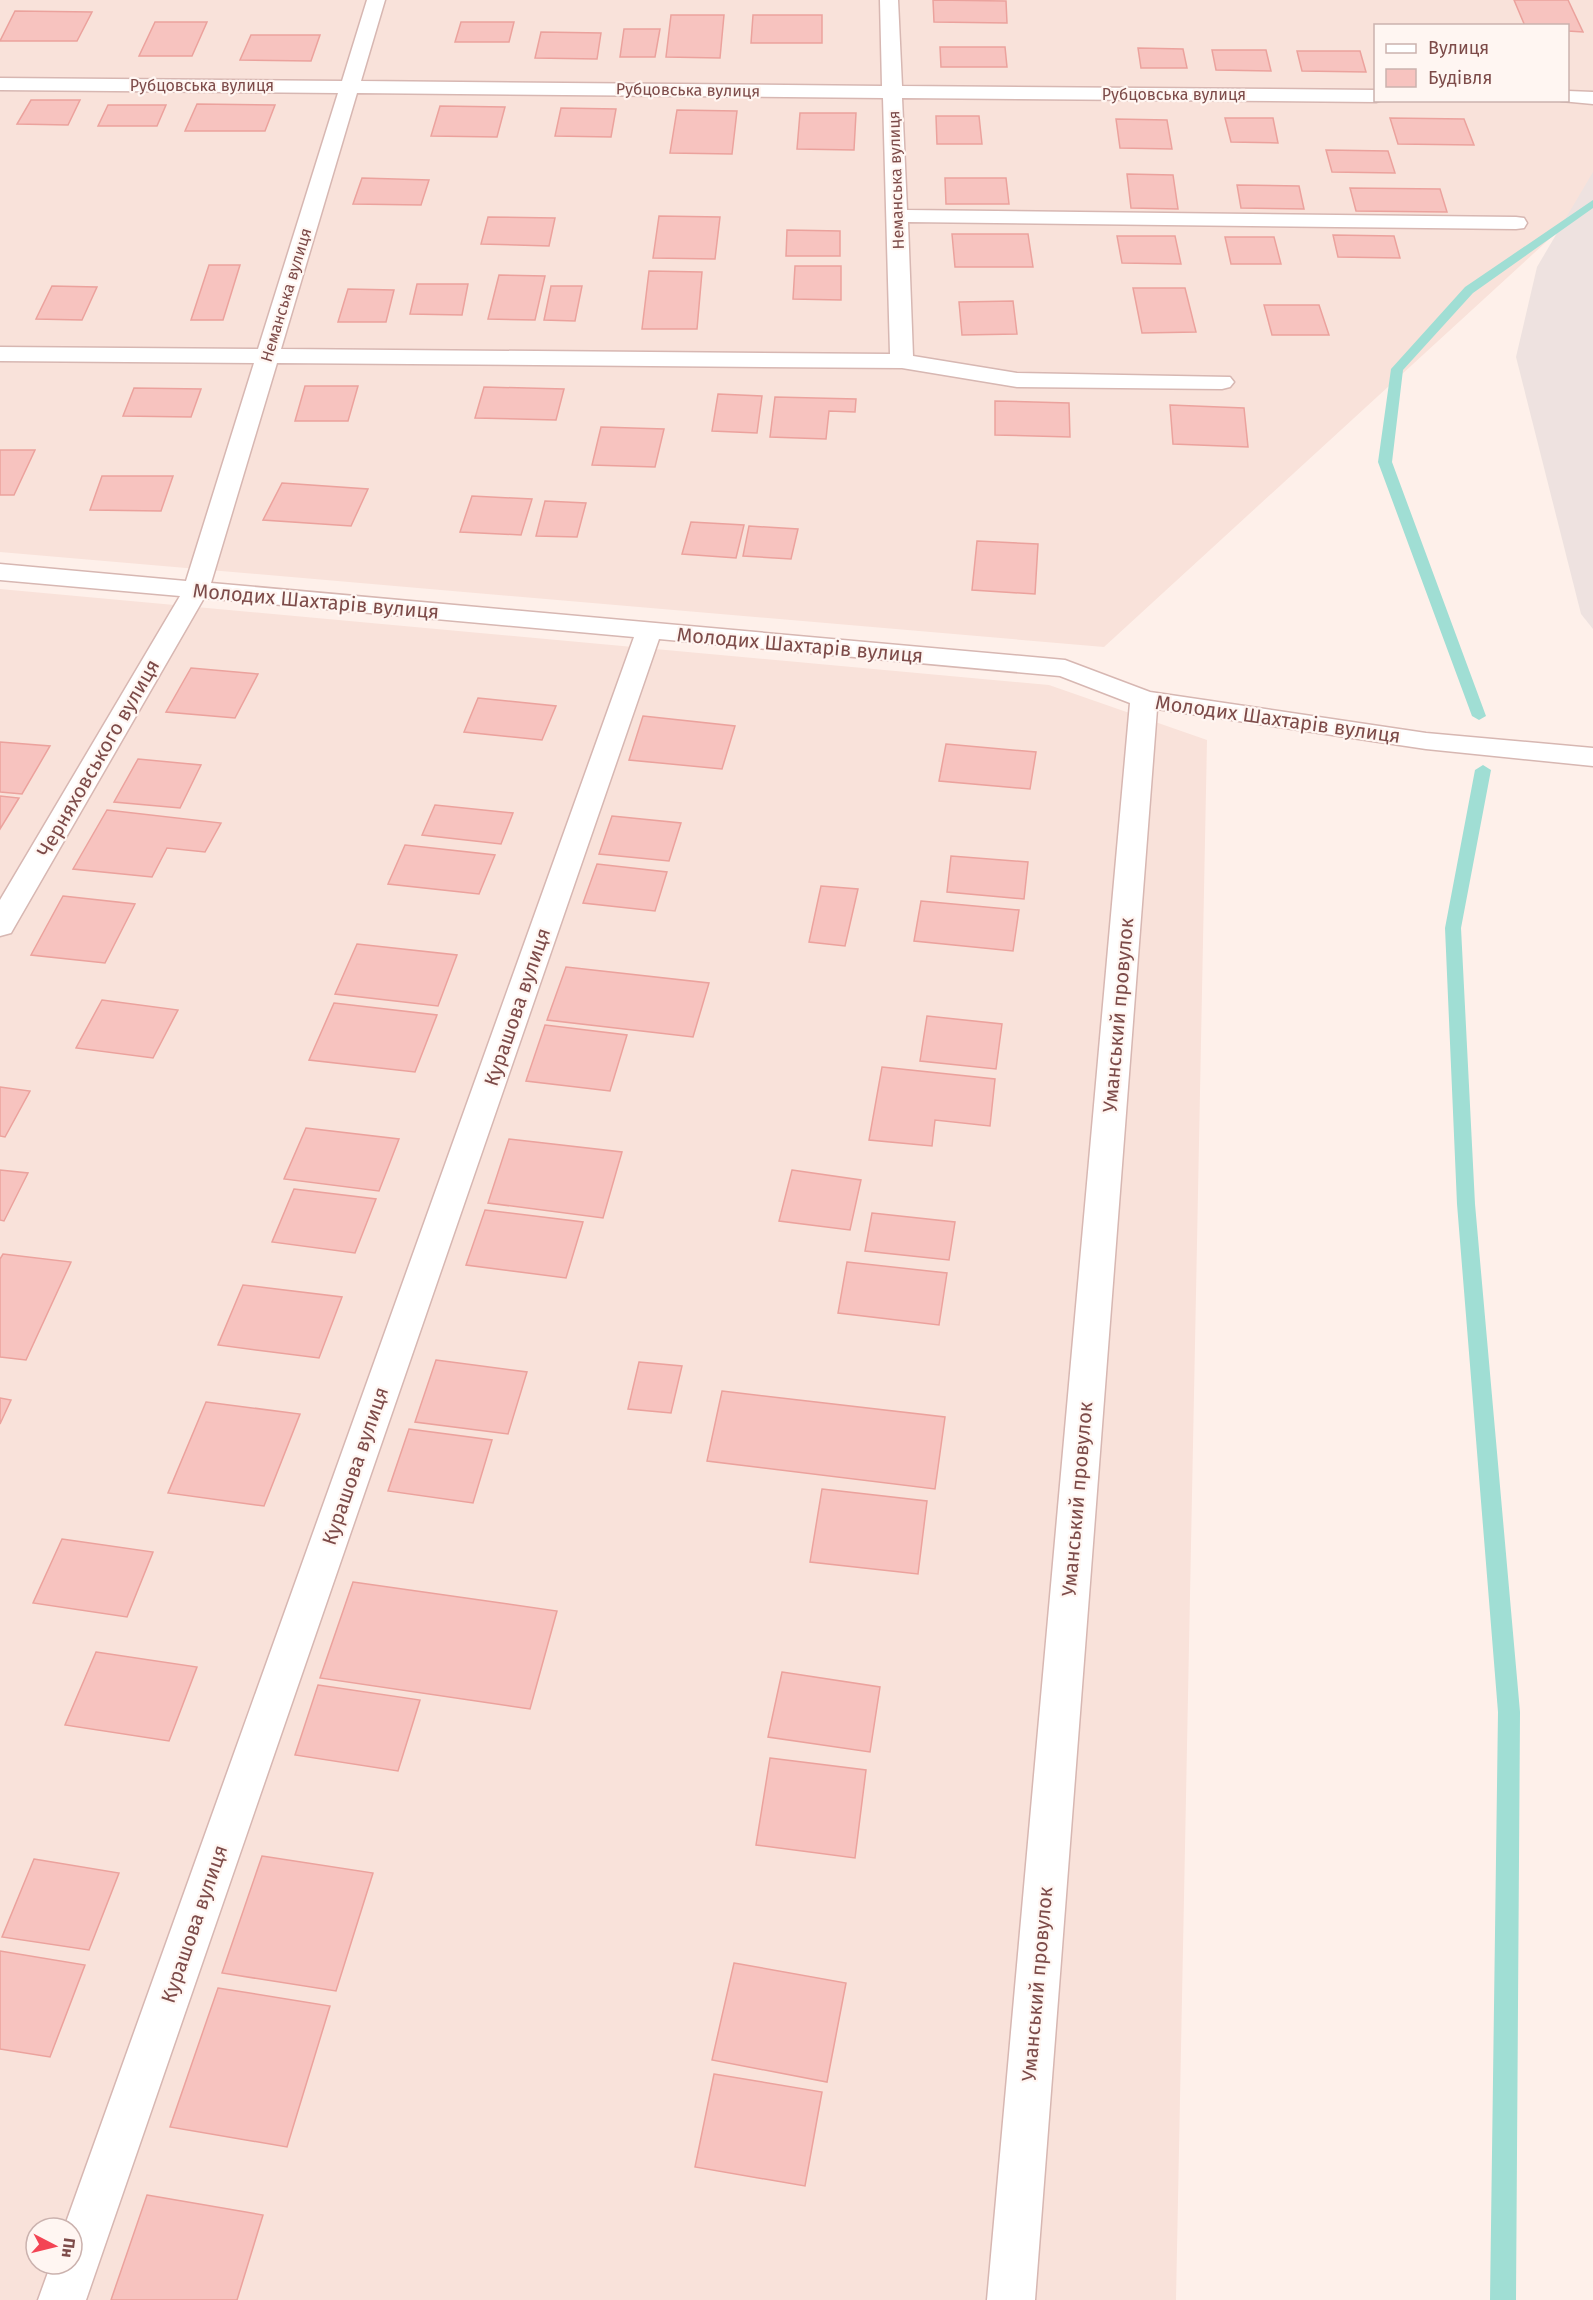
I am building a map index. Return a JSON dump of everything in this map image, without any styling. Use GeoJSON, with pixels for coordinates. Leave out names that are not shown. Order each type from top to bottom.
{"type":"FeatureCollection","features":[{"type":"Feature","properties":{"kind":"street","name":"Неманська вулиця"},"geometry":{"type":"LineString","coordinates":[[196,590],[376,0]]}},
{"type":"Feature","properties":{"kind":"street","name":"Неманська вулиця"},"geometry":{"type":"LineString","coordinates":[[889,0],[902,361]]}},
{"type":"Feature","properties":{"kind":"street","name":"Рубцовська вулиця"},"geometry":{"type":"LineString","coordinates":[[0,84],[1374,96]]}},
{"type":"Feature","properties":{"kind":"street"},"geometry":{"type":"LineString","coordinates":[[1569,97],[1593,98]]}},
{"type":"Feature","properties":{"kind":"street"},"geometry":{"type":"LineString","coordinates":[[897,216],[1516,223]]}},
{"type":"Feature","properties":{"kind":"street"},"geometry":{"type":"LineString","coordinates":[[0,354],[902,361],[1017,380],[1222,382]]}},
{"type":"Feature","properties":{"kind":"street","name":"Молодих Шахтарів вулиця"},"geometry":{"type":"LineString","coordinates":[[0,572],[1065,668],[1144,699],[1426,741],[1593,757]]}},
{"type":"Feature","properties":{"kind":"street","name":"Черняховського вулиця"},"geometry":{"type":"LineString","coordinates":[[0,926],[196,590]]}},
{"type":"Feature","properties":{"kind":"street","name":"Курашова вулиця"},"geometry":{"type":"LineString","coordinates":[[62,2300],[648,631]]}},
{"type":"Feature","properties":{"kind":"street","name":"Уманський провулок"},"geometry":{"type":"LineString","coordinates":[[1011,2300],[1144,699]]}},
{"type":"Feature","properties":{"kind":"shaded area"},"geometry":{"type":"Polygon","coordinates":[[[0,0],[1593,0],[1593,199],[1104,647],[0,552],[0,0]]]}},
{"type":"Feature","properties":{"kind":"shaded area"},"geometry":{"type":"Polygon","coordinates":[[[1593,172],[1593,629],[1581,614],[1516,357],[1537,267],[1593,172]]]}},
{"type":"Feature","properties":{"kind":"shaded area"},"geometry":{"type":"Polygon","coordinates":[[[0,589],[1049,685],[1207,740],[1176,2300],[0,2300],[0,589]]]}},
{"type":"Feature","properties":{"kind":"building"},"geometry":{"type":"Polygon","coordinates":[[[933,0],[1006,1],[1007,23],[934,22],[933,0]]]}},
{"type":"Feature","properties":{"kind":"building"},"geometry":{"type":"Polygon","coordinates":[[[1514,0],[1568,0],[1583,32],[1569,31],[1569,24],[1524,24],[1514,0]]]}},
{"type":"Feature","properties":{"kind":"building"},"geometry":{"type":"Polygon","coordinates":[[[15,11],[92,12],[77,41],[0,41],[15,11]]]}},
{"type":"Feature","properties":{"kind":"building"},"geometry":{"type":"Polygon","coordinates":[[[671,15],[724,15],[720,58],[666,57],[671,15]]]}},
{"type":"Feature","properties":{"kind":"building"},"geometry":{"type":"Polygon","coordinates":[[[753,15],[822,15],[822,43],[751,43],[753,15]]]}},
{"type":"Feature","properties":{"kind":"building"},"geometry":{"type":"Polygon","coordinates":[[[155,22],[207,22],[192,56],[139,56],[155,22]]]}},
{"type":"Feature","properties":{"kind":"building"},"geometry":{"type":"Polygon","coordinates":[[[461,22],[514,22],[509,42],[455,42],[461,22]]]}},
{"type":"Feature","properties":{"kind":"building"},"geometry":{"type":"Polygon","coordinates":[[[624,29],[660,29],[655,57],[620,57],[624,29]]]}},
{"type":"Feature","properties":{"kind":"building"},"geometry":{"type":"Polygon","coordinates":[[[541,32],[601,33],[597,59],[535,58],[541,32]]]}},
{"type":"Feature","properties":{"kind":"building"},"geometry":{"type":"Polygon","coordinates":[[[251,35],[320,35],[311,61],[240,60],[251,35]]]}},
{"type":"Feature","properties":{"kind":"building"},"geometry":{"type":"Polygon","coordinates":[[[940,47],[1005,47],[1007,67],[941,67],[940,47]]]}},
{"type":"Feature","properties":{"kind":"building"},"geometry":{"type":"Polygon","coordinates":[[[1138,48],[1183,49],[1187,68],[1141,68],[1138,48]]]}},
{"type":"Feature","properties":{"kind":"building"},"geometry":{"type":"Polygon","coordinates":[[[1212,50],[1266,50],[1271,71],[1216,70],[1212,50]]]}},
{"type":"Feature","properties":{"kind":"building"},"geometry":{"type":"Polygon","coordinates":[[[1297,51],[1360,51],[1366,72],[1302,71],[1297,51]]]}},
{"type":"Feature","properties":{"kind":"building"},"geometry":{"type":"Polygon","coordinates":[[[31,100],[80,100],[68,125],[17,124],[31,100]]]}},
{"type":"Feature","properties":{"kind":"building"},"geometry":{"type":"Polygon","coordinates":[[[197,104],[275,105],[265,131],[185,131],[197,104]]]}},
{"type":"Feature","properties":{"kind":"building"},"geometry":{"type":"Polygon","coordinates":[[[108,105],[166,105],[157,126],[98,126],[108,105]]]}},
{"type":"Feature","properties":{"kind":"building"},"geometry":{"type":"Polygon","coordinates":[[[440,106],[505,107],[497,137],[431,136],[440,106]]]}},
{"type":"Feature","properties":{"kind":"building"},"geometry":{"type":"Polygon","coordinates":[[[561,108],[616,109],[611,137],[555,136],[561,108]]]}},
{"type":"Feature","properties":{"kind":"building"},"geometry":{"type":"Polygon","coordinates":[[[677,110],[737,111],[732,154],[670,153],[677,110]]]}},
{"type":"Feature","properties":{"kind":"building"},"geometry":{"type":"Polygon","coordinates":[[[800,113],[856,113],[854,150],[797,149],[800,113]]]}},
{"type":"Feature","properties":{"kind":"building"},"geometry":{"type":"Polygon","coordinates":[[[936,116],[979,116],[982,144],[937,144],[936,116]]]}},
{"type":"Feature","properties":{"kind":"building"},"geometry":{"type":"Polygon","coordinates":[[[1225,118],[1273,118],[1278,143],[1231,142],[1225,118]]]}},
{"type":"Feature","properties":{"kind":"building"},"geometry":{"type":"Polygon","coordinates":[[[1390,118],[1464,119],[1474,145],[1398,144],[1390,118]]]}},
{"type":"Feature","properties":{"kind":"building"},"geometry":{"type":"Polygon","coordinates":[[[1116,119],[1167,120],[1172,149],[1120,148],[1116,119]]]}},
{"type":"Feature","properties":{"kind":"building"},"geometry":{"type":"Polygon","coordinates":[[[1326,150],[1388,151],[1395,173],[1332,172],[1326,150]]]}},
{"type":"Feature","properties":{"kind":"building"},"geometry":{"type":"Polygon","coordinates":[[[1127,174],[1173,175],[1178,209],[1131,208],[1127,174]]]}},
{"type":"Feature","properties":{"kind":"building"},"geometry":{"type":"Polygon","coordinates":[[[362,178],[429,180],[421,205],[353,204],[362,178]]]}},
{"type":"Feature","properties":{"kind":"building"},"geometry":{"type":"Polygon","coordinates":[[[945,178],[1006,178],[1009,204],[946,204],[945,178]]]}},
{"type":"Feature","properties":{"kind":"building"},"geometry":{"type":"Polygon","coordinates":[[[1237,185],[1299,186],[1304,209],[1241,208],[1237,185]]]}},
{"type":"Feature","properties":{"kind":"building"},"geometry":{"type":"Polygon","coordinates":[[[1350,188],[1440,189],[1447,212],[1356,211],[1350,188]]]}},
{"type":"Feature","properties":{"kind":"building"},"geometry":{"type":"Polygon","coordinates":[[[659,216],[720,217],[715,259],[653,258],[659,216]]]}},
{"type":"Feature","properties":{"kind":"building"},"geometry":{"type":"Polygon","coordinates":[[[488,217],[555,218],[549,246],[481,244],[488,217]]]}},
{"type":"Feature","properties":{"kind":"building"},"geometry":{"type":"Polygon","coordinates":[[[787,230],[840,231],[840,256],[786,256],[787,230]]]}},
{"type":"Feature","properties":{"kind":"building"},"geometry":{"type":"Polygon","coordinates":[[[952,234],[1028,234],[1033,267],[955,267],[952,234]]]}},
{"type":"Feature","properties":{"kind":"building"},"geometry":{"type":"Polygon","coordinates":[[[1333,235],[1394,236],[1400,258],[1338,257],[1333,235]]]}},
{"type":"Feature","properties":{"kind":"building"},"geometry":{"type":"Polygon","coordinates":[[[1117,236],[1175,236],[1181,264],[1122,263],[1117,236]]]}},
{"type":"Feature","properties":{"kind":"building"},"geometry":{"type":"Polygon","coordinates":[[[1225,237],[1274,237],[1281,264],[1231,264],[1225,237]]]}},
{"type":"Feature","properties":{"kind":"building"},"geometry":{"type":"Polygon","coordinates":[[[209,265],[240,265],[223,320],[191,320],[209,265]]]}},
{"type":"Feature","properties":{"kind":"building"},"geometry":{"type":"Polygon","coordinates":[[[795,266],[841,266],[841,300],[793,299],[795,266]]]}},
{"type":"Feature","properties":{"kind":"building"},"geometry":{"type":"Polygon","coordinates":[[[649,271],[702,272],[697,329],[642,329],[649,271]]]}},
{"type":"Feature","properties":{"kind":"building"},"geometry":{"type":"Polygon","coordinates":[[[499,275],[545,276],[535,320],[488,319],[499,275]]]}},
{"type":"Feature","properties":{"kind":"building"},"geometry":{"type":"Polygon","coordinates":[[[417,284],[468,284],[462,315],[410,314],[417,284]]]}},
{"type":"Feature","properties":{"kind":"building"},"geometry":{"type":"Polygon","coordinates":[[[52,286],[97,287],[82,320],[36,319],[52,286]]]}},
{"type":"Feature","properties":{"kind":"building"},"geometry":{"type":"Polygon","coordinates":[[[551,286],[582,286],[575,321],[544,320],[551,286]]]}},
{"type":"Feature","properties":{"kind":"building"},"geometry":{"type":"Polygon","coordinates":[[[1133,288],[1185,288],[1196,332],[1142,333],[1133,288]]]}},
{"type":"Feature","properties":{"kind":"building"},"geometry":{"type":"Polygon","coordinates":[[[348,289],[394,290],[386,322],[338,322],[348,289]]]}},
{"type":"Feature","properties":{"kind":"building"},"geometry":{"type":"Polygon","coordinates":[[[1013,301],[1017,334],[962,335],[959,302],[1013,301]]]}},
{"type":"Feature","properties":{"kind":"building"},"geometry":{"type":"Polygon","coordinates":[[[1264,305],[1319,305],[1329,335],[1272,335],[1264,305]]]}},
{"type":"Feature","properties":{"kind":"building"},"geometry":{"type":"Polygon","coordinates":[[[305,386],[358,386],[348,421],[295,421],[305,386]]]}},
{"type":"Feature","properties":{"kind":"building"},"geometry":{"type":"Polygon","coordinates":[[[484,387],[564,389],[556,420],[475,418],[484,387]]]}},
{"type":"Feature","properties":{"kind":"building"},"geometry":{"type":"Polygon","coordinates":[[[134,388],[201,389],[191,417],[123,416],[134,388]]]}},
{"type":"Feature","properties":{"kind":"building"},"geometry":{"type":"Polygon","coordinates":[[[718,394],[762,396],[757,433],[712,431],[718,394]]]}},
{"type":"Feature","properties":{"kind":"building"},"geometry":{"type":"Polygon","coordinates":[[[775,397],[856,399],[855,412],[829,411],[826,439],[770,437],[775,397]]]}},
{"type":"Feature","properties":{"kind":"building"},"geometry":{"type":"Polygon","coordinates":[[[995,401],[1069,403],[1070,437],[995,435],[995,401]]]}},
{"type":"Feature","properties":{"kind":"building"},"geometry":{"type":"Polygon","coordinates":[[[1170,405],[1244,408],[1248,447],[1173,444],[1170,405]]]}},
{"type":"Feature","properties":{"kind":"building"},"geometry":{"type":"Polygon","coordinates":[[[601,427],[664,429],[655,467],[592,465],[601,427]]]}},
{"type":"Feature","properties":{"kind":"building"},"geometry":{"type":"Polygon","coordinates":[[[0,450],[35,450],[14,495],[0,495],[0,450]]]}},
{"type":"Feature","properties":{"kind":"building"},"geometry":{"type":"Polygon","coordinates":[[[102,476],[173,476],[161,511],[90,510],[102,476]]]}},
{"type":"Feature","properties":{"kind":"building"},"geometry":{"type":"Polygon","coordinates":[[[282,483],[368,489],[351,526],[263,520],[282,483]]]}},
{"type":"Feature","properties":{"kind":"building"},"geometry":{"type":"Polygon","coordinates":[[[472,496],[532,499],[521,535],[460,532],[472,496]]]}},
{"type":"Feature","properties":{"kind":"building"},"geometry":{"type":"Polygon","coordinates":[[[545,501],[586,503],[577,537],[536,536],[545,501]]]}},
{"type":"Feature","properties":{"kind":"building"},"geometry":{"type":"Polygon","coordinates":[[[691,522],[744,525],[736,558],[682,554],[691,522]]]}},
{"type":"Feature","properties":{"kind":"building"},"geometry":{"type":"Polygon","coordinates":[[[749,526],[798,529],[791,559],[743,556],[749,526]]]}},
{"type":"Feature","properties":{"kind":"building"},"geometry":{"type":"Polygon","coordinates":[[[977,541],[1038,544],[1035,594],[972,590],[977,541]]]}},
{"type":"Feature","properties":{"kind":"building"},"geometry":{"type":"Polygon","coordinates":[[[191,668],[258,674],[235,718],[166,712],[191,668]]]}},
{"type":"Feature","properties":{"kind":"building"},"geometry":{"type":"Polygon","coordinates":[[[478,698],[556,706],[542,740],[464,732],[478,698]]]}},
{"type":"Feature","properties":{"kind":"building"},"geometry":{"type":"Polygon","coordinates":[[[643,716],[735,726],[722,769],[629,760],[643,716]]]}},
{"type":"Feature","properties":{"kind":"building"},"geometry":{"type":"Polygon","coordinates":[[[0,742],[50,746],[22,794],[0,792],[0,742]]]}},
{"type":"Feature","properties":{"kind":"building"},"geometry":{"type":"Polygon","coordinates":[[[946,744],[1036,752],[1030,789],[939,781],[946,744]]]}},
{"type":"Feature","properties":{"kind":"building"},"geometry":{"type":"Polygon","coordinates":[[[138,759],[201,765],[180,808],[114,802],[138,759]]]}},
{"type":"Feature","properties":{"kind":"building"},"geometry":{"type":"Polygon","coordinates":[[[0,796],[19,798],[0,829],[0,796]]]}},
{"type":"Feature","properties":{"kind":"building"},"geometry":{"type":"Polygon","coordinates":[[[435,805],[513,813],[501,844],[422,835],[435,805]]]}},
{"type":"Feature","properties":{"kind":"building"},"geometry":{"type":"Polygon","coordinates":[[[107,810],[221,823],[205,852],[167,848],[152,877],[73,869],[107,810]]]}},
{"type":"Feature","properties":{"kind":"building"},"geometry":{"type":"Polygon","coordinates":[[[612,816],[681,823],[669,861],[599,854],[612,816]]]}},
{"type":"Feature","properties":{"kind":"building"},"geometry":{"type":"Polygon","coordinates":[[[405,845],[495,855],[479,894],[388,884],[405,845]]]}},
{"type":"Feature","properties":{"kind":"building"},"geometry":{"type":"Polygon","coordinates":[[[951,856],[1028,862],[1024,899],[947,892],[951,856]]]}},
{"type":"Feature","properties":{"kind":"building"},"geometry":{"type":"Polygon","coordinates":[[[597,864],[667,872],[655,911],[583,903],[597,864]]]}},
{"type":"Feature","properties":{"kind":"building"},"geometry":{"type":"Polygon","coordinates":[[[821,886],[858,889],[845,946],[809,942],[821,886]]]}},
{"type":"Feature","properties":{"kind":"building"},"geometry":{"type":"Polygon","coordinates":[[[63,896],[135,904],[105,963],[31,955],[63,896]]]}},
{"type":"Feature","properties":{"kind":"building"},"geometry":{"type":"Polygon","coordinates":[[[921,901],[1019,910],[1013,951],[914,941],[921,901]]]}},
{"type":"Feature","properties":{"kind":"building"},"geometry":{"type":"Polygon","coordinates":[[[357,944],[457,955],[438,1006],[335,994],[357,944]]]}},
{"type":"Feature","properties":{"kind":"building"},"geometry":{"type":"Polygon","coordinates":[[[566,967],[709,983],[693,1037],[547,1020],[566,967]]]}},
{"type":"Feature","properties":{"kind":"building"},"geometry":{"type":"Polygon","coordinates":[[[102,1000],[178,1010],[153,1058],[76,1048],[102,1000]]]}},
{"type":"Feature","properties":{"kind":"building"},"geometry":{"type":"Polygon","coordinates":[[[334,1003],[437,1015],[415,1072],[309,1060],[334,1003]]]}},
{"type":"Feature","properties":{"kind":"building"},"geometry":{"type":"Polygon","coordinates":[[[927,1016],[1002,1024],[996,1069],[920,1061],[927,1016]]]}},
{"type":"Feature","properties":{"kind":"building"},"geometry":{"type":"Polygon","coordinates":[[[545,1025],[627,1035],[610,1091],[526,1081],[545,1025]]]}},
{"type":"Feature","properties":{"kind":"building"},"geometry":{"type":"Polygon","coordinates":[[[882,1067],[995,1079],[990,1126],[935,1120],[932,1146],[869,1140],[882,1067]]]}},
{"type":"Feature","properties":{"kind":"building"},"geometry":{"type":"Polygon","coordinates":[[[0,1087],[30,1091],[5,1137],[0,1136],[0,1087]]]}},
{"type":"Feature","properties":{"kind":"building"},"geometry":{"type":"Polygon","coordinates":[[[306,1128],[399,1139],[379,1191],[284,1179],[306,1128]]]}},
{"type":"Feature","properties":{"kind":"building"},"geometry":{"type":"Polygon","coordinates":[[[509,1139],[622,1152],[603,1218],[488,1203],[509,1139]]]}},
{"type":"Feature","properties":{"kind":"building"},"geometry":{"type":"Polygon","coordinates":[[[0,1170],[28,1173],[4,1221],[0,1220],[0,1170]]]}},
{"type":"Feature","properties":{"kind":"building"},"geometry":{"type":"Polygon","coordinates":[[[792,1170],[861,1180],[850,1230],[779,1221],[792,1170]]]}},
{"type":"Feature","properties":{"kind":"building"},"geometry":{"type":"Polygon","coordinates":[[[294,1189],[376,1199],[355,1253],[272,1242],[294,1189]]]}},
{"type":"Feature","properties":{"kind":"building"},"geometry":{"type":"Polygon","coordinates":[[[485,1210],[583,1222],[566,1278],[466,1265],[485,1210]]]}},
{"type":"Feature","properties":{"kind":"building"},"geometry":{"type":"Polygon","coordinates":[[[872,1213],[955,1222],[949,1260],[865,1251],[872,1213]]]}},
{"type":"Feature","properties":{"kind":"building"},"geometry":{"type":"Polygon","coordinates":[[[3,1254],[71,1262],[26,1360],[0,1357],[0,1259],[3,1254]]]}},
{"type":"Feature","properties":{"kind":"building"},"geometry":{"type":"Polygon","coordinates":[[[847,1262],[947,1273],[939,1325],[838,1313],[847,1262]]]}},
{"type":"Feature","properties":{"kind":"building"},"geometry":{"type":"Polygon","coordinates":[[[243,1285],[342,1297],[319,1358],[218,1345],[243,1285]]]}},
{"type":"Feature","properties":{"kind":"building"},"geometry":{"type":"Polygon","coordinates":[[[436,1360],[527,1372],[508,1434],[415,1422],[436,1360]]]}},
{"type":"Feature","properties":{"kind":"building"},"geometry":{"type":"Polygon","coordinates":[[[639,1362],[682,1366],[671,1413],[628,1409],[639,1362]]]}},
{"type":"Feature","properties":{"kind":"building"},"geometry":{"type":"Polygon","coordinates":[[[722,1391],[945,1417],[935,1489],[707,1461],[722,1391]]]}},
{"type":"Feature","properties":{"kind":"building"},"geometry":{"type":"Polygon","coordinates":[[[0,1398],[11,1400],[0,1424],[0,1398]]]}},
{"type":"Feature","properties":{"kind":"building"},"geometry":{"type":"Polygon","coordinates":[[[206,1402],[300,1414],[264,1506],[168,1493],[206,1402]]]}},
{"type":"Feature","properties":{"kind":"building"},"geometry":{"type":"Polygon","coordinates":[[[409,1429],[492,1440],[473,1503],[388,1491],[409,1429]]]}},
{"type":"Feature","properties":{"kind":"building"},"geometry":{"type":"Polygon","coordinates":[[[822,1489],[927,1501],[918,1574],[810,1562],[822,1489]]]}},
{"type":"Feature","properties":{"kind":"building"},"geometry":{"type":"Polygon","coordinates":[[[62,1539],[153,1552],[127,1617],[33,1603],[62,1539]]]}},
{"type":"Feature","properties":{"kind":"building"},"geometry":{"type":"Polygon","coordinates":[[[353,1582],[557,1611],[530,1709],[320,1678],[353,1582]]]}},
{"type":"Feature","properties":{"kind":"building"},"geometry":{"type":"Polygon","coordinates":[[[96,1652],[197,1667],[169,1741],[65,1725],[96,1652]]]}},
{"type":"Feature","properties":{"kind":"building"},"geometry":{"type":"Polygon","coordinates":[[[782,1672],[880,1687],[870,1752],[768,1737],[782,1672]]]}},
{"type":"Feature","properties":{"kind":"building"},"geometry":{"type":"Polygon","coordinates":[[[318,1685],[420,1700],[398,1771],[295,1755],[318,1685]]]}},
{"type":"Feature","properties":{"kind":"building"},"geometry":{"type":"Polygon","coordinates":[[[770,1758],[866,1770],[855,1858],[756,1845],[770,1758]]]}},
{"type":"Feature","properties":{"kind":"building"},"geometry":{"type":"Polygon","coordinates":[[[262,1856],[373,1873],[336,1991],[222,1973],[262,1856]]]}},
{"type":"Feature","properties":{"kind":"building"},"geometry":{"type":"Polygon","coordinates":[[[34,1859],[119,1873],[89,1950],[2,1937],[34,1859]]]}},
{"type":"Feature","properties":{"kind":"building"},"geometry":{"type":"Polygon","coordinates":[[[0,1951],[85,1965],[50,2057],[0,2049],[0,1951]]]}},
{"type":"Feature","properties":{"kind":"building"},"geometry":{"type":"Polygon","coordinates":[[[734,1963],[846,1983],[827,2082],[712,2060],[734,1963]]]}},
{"type":"Feature","properties":{"kind":"building"},"geometry":{"type":"Polygon","coordinates":[[[218,1988],[330,2006],[287,2147],[170,2127],[218,1988]]]}},
{"type":"Feature","properties":{"kind":"building"},"geometry":{"type":"Polygon","coordinates":[[[714,2074],[822,2092],[805,2186],[695,2167],[714,2074]]]}},
{"type":"Feature","properties":{"kind":"building"},"geometry":{"type":"Polygon","coordinates":[[[147,2195],[263,2215],[237,2300],[111,2300],[147,2195]]]}},
{"type":"Feature","properties":{"kind":"waterway"},"geometry":{"type":"LineString","coordinates":[[1479,716],[1385,462],[1397,369],[1469,290],[1593,203]]}},
{"type":"Feature","properties":{"kind":"waterway"},"geometry":{"type":"LineString","coordinates":[[1483,770],[1453,928],[1466,1204],[1509,1712],[1503,2300]]}}]}
